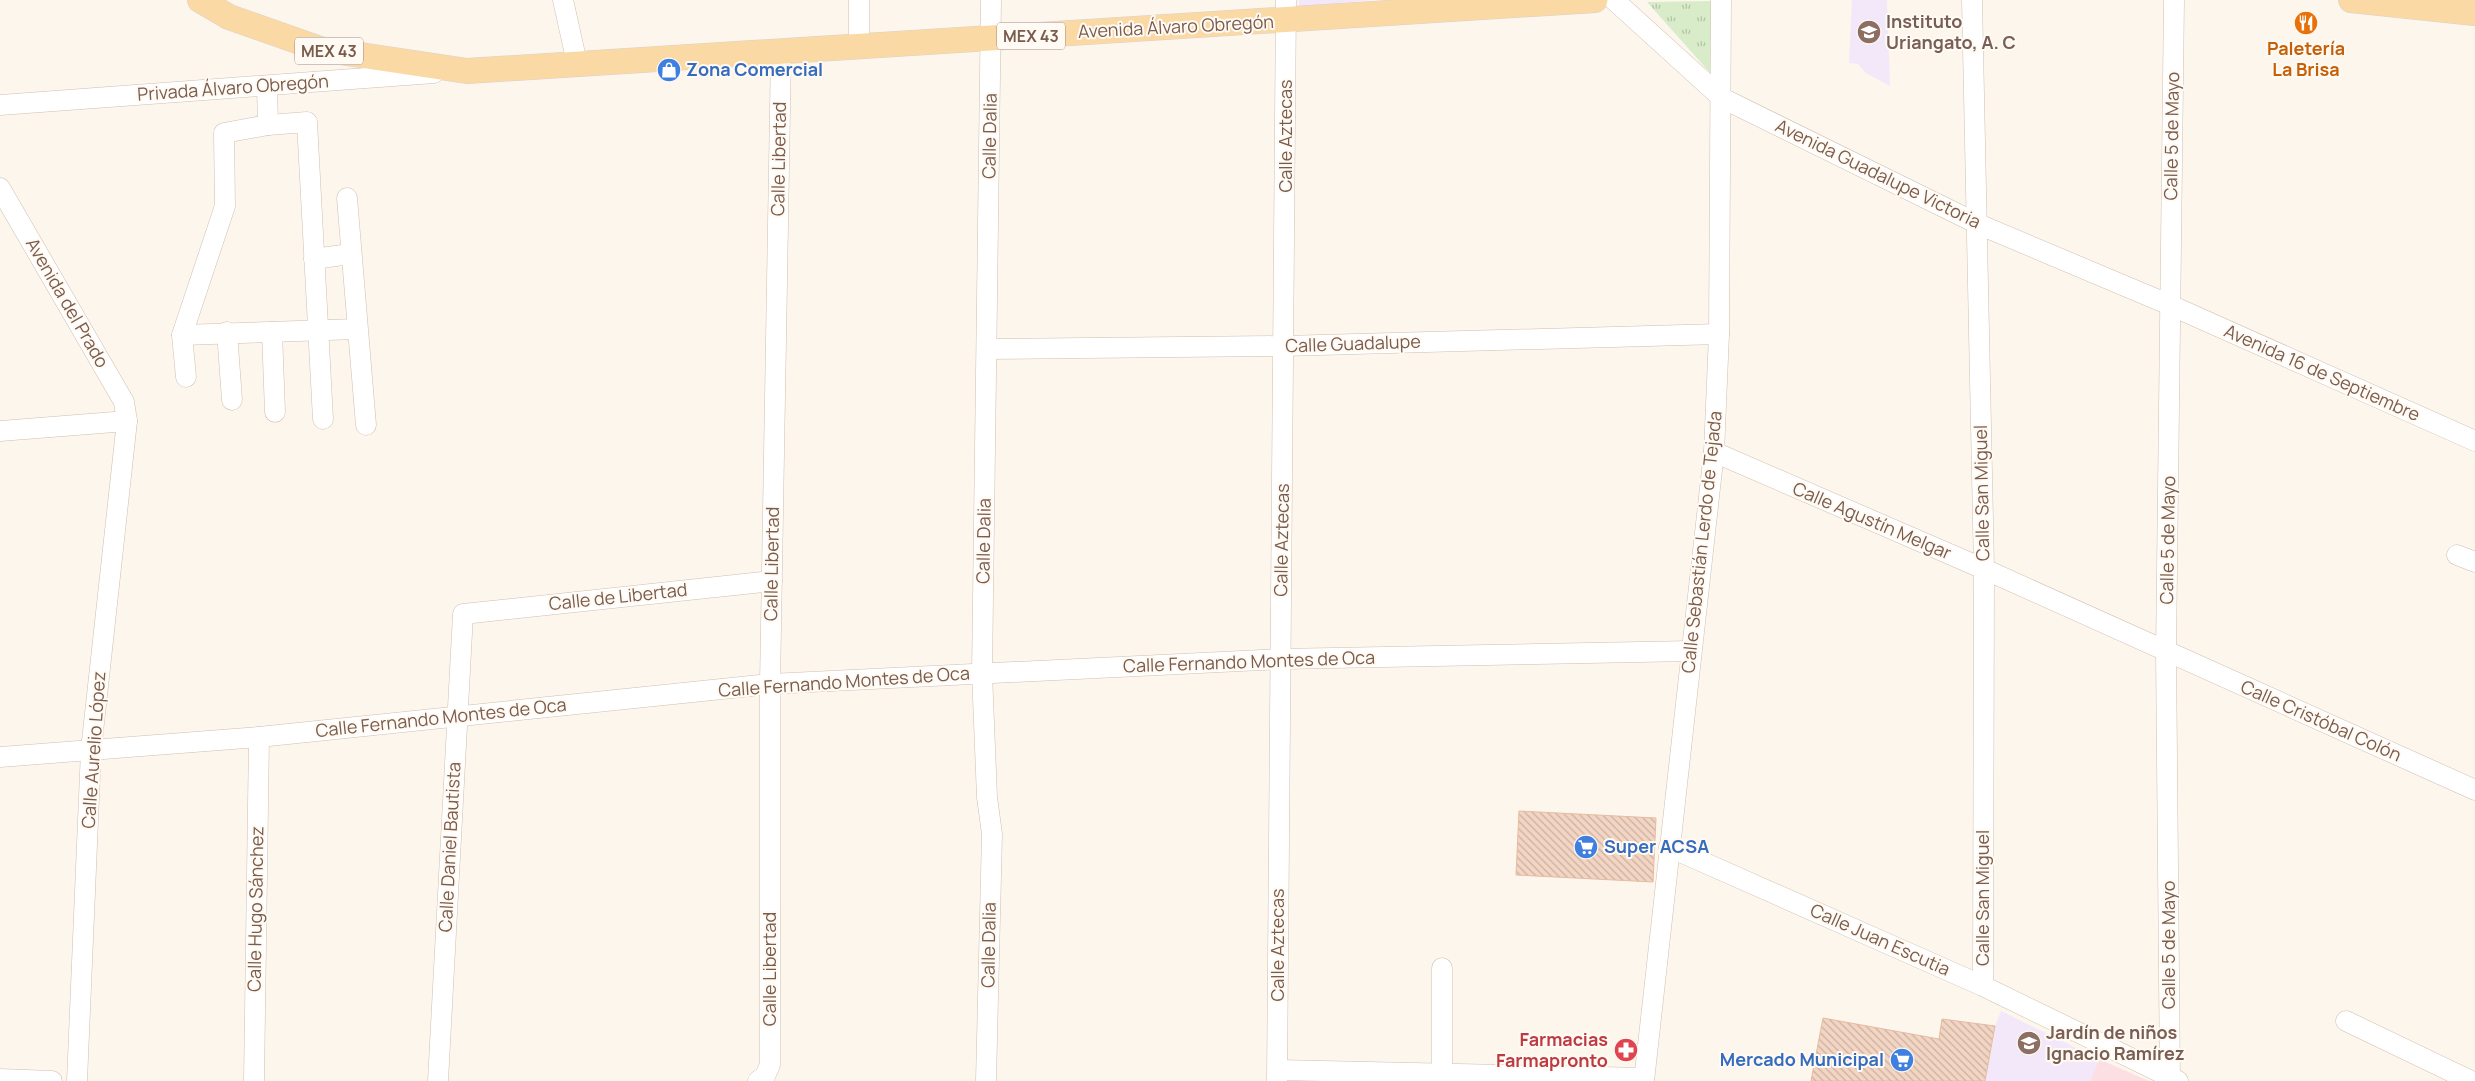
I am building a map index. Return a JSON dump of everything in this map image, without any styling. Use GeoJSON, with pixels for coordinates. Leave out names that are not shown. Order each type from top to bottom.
{"type":"FeatureCollection","features":[{"type":"Feature","properties":{"kind":"main road","name":"Avenida Álvaro Obregón"},"geometry":{"type":"LineString","coordinates":[[200,0],[229,17],[320,49],[467,70],[991,38],[1286,10],[1595,0]]}},
{"type":"Feature","properties":{"kind":"main road"},"geometry":{"type":"LineString","coordinates":[[2351,0],[2475,13]]}},
{"type":"Feature","properties":{"kind":"street"},"geometry":{"type":"LineString","coordinates":[[563,0],[577,63]]}},
{"type":"Feature","properties":{"kind":"street"},"geometry":{"type":"LineString","coordinates":[[859,0],[859,46]]}},
{"type":"Feature","properties":{"kind":"street","name":"Calle Dalia"},"geometry":{"type":"LineString","coordinates":[[986,1081],[992,834],[987,797],[982,674],[988,349],[991,0]]}},
{"type":"Feature","properties":{"kind":"street","name":"Avenida Guadalupe Victoria"},"geometry":{"type":"LineString","coordinates":[[1614,0],[1722,98],[1978,224],[2170,305]]}},
{"type":"Feature","properties":{"kind":"street","name":"Calle Sebastián Lerdo de Tejada"},"geometry":{"type":"LineString","coordinates":[[1644,1079],[1714,452],[1719,334],[1722,0]]}},
{"type":"Feature","properties":{"kind":"street","name":"Calle San Miguel"},"geometry":{"type":"LineString","coordinates":[[1972,0],[1984,569],[1983,986]]}},
{"type":"Feature","properties":{"kind":"street","name":"Calle 5 de Mayo"},"geometry":{"type":"LineString","coordinates":[[2173,1080],[2166,652],[2174,0]]}},
{"type":"Feature","properties":{"kind":"street","name":"Calle Aztecas"},"geometry":{"type":"LineString","coordinates":[[1278,1075],[1286,10]]}},
{"type":"Feature","properties":{"kind":"street","name":"Calle Libertad"},"geometry":{"type":"LineString","coordinates":[[762,1079],[770,1065],[770,684],[781,52]]}},
{"type":"Feature","properties":{"kind":"street","name":"Privada Álvaro Obregón"},"geometry":{"type":"LineString","coordinates":[[0,105],[467,70]]}},
{"type":"Feature","properties":{"kind":"street"},"geometry":{"type":"LineString","coordinates":[[267,86],[268,125]]}},
{"type":"Feature","properties":{"kind":"street"},"geometry":{"type":"LineString","coordinates":[[186,377],[182,335],[225,206],[224,133],[268,125],[307,122],[323,419]]}},
{"type":"Feature","properties":{"kind":"street","name":"Avenida del Prado"},"geometry":{"type":"LineString","coordinates":[[0,188],[124,402],[127,421]]}},
{"type":"Feature","properties":{"kind":"street"},"geometry":{"type":"LineString","coordinates":[[347,198],[350,254],[366,425]]}},
{"type":"Feature","properties":{"kind":"street"},"geometry":{"type":"LineString","coordinates":[[314,259],[350,254]]}},
{"type":"Feature","properties":{"kind":"street","name":"Avenida 16 de Septiembre"},"geometry":{"type":"LineString","coordinates":[[2170,305],[2475,441]]}},
{"type":"Feature","properties":{"kind":"street"},"geometry":{"type":"LineString","coordinates":[[182,335],[357,329]]}},
{"type":"Feature","properties":{"kind":"street"},"geometry":{"type":"LineString","coordinates":[[227,332],[232,400]]}},
{"type":"Feature","properties":{"kind":"street"},"geometry":{"type":"LineString","coordinates":[[272,332],[275,412]]}},
{"type":"Feature","properties":{"kind":"street","name":"Calle Guadalupe"},"geometry":{"type":"LineString","coordinates":[[988,349],[1284,346],[1719,334]]}},
{"type":"Feature","properties":{"kind":"street"},"geometry":{"type":"LineString","coordinates":[[0,431],[127,421]]}},
{"type":"Feature","properties":{"kind":"street","name":"Calle Aurelio López"},"geometry":{"type":"LineString","coordinates":[[77,1081],[91,750],[127,421]]}},
{"type":"Feature","properties":{"kind":"street","name":"Calle Agustín Melgar"},"geometry":{"type":"LineString","coordinates":[[1714,452],[1984,569],[2166,652]]}},
{"type":"Feature","properties":{"kind":"street","name":"Calle de Libertad"},"geometry":{"type":"LineString","coordinates":[[463,614],[772,581]]}},
{"type":"Feature","properties":{"kind":"street","name":"Calle Daniel Bautista"},"geometry":{"type":"LineString","coordinates":[[438,1081],[456,716],[463,614]]}},
{"type":"Feature","properties":{"kind":"street","name":"Calle Fernando Montes de Oca"},"geometry":{"type":"LineString","coordinates":[[0,757],[259,737],[770,684],[1280,659],[1691,651]]}},
{"type":"Feature","properties":{"kind":"street","name":"Calle Cristóbal Colón"},"geometry":{"type":"LineString","coordinates":[[2166,652],[2475,790]]}},
{"type":"Feature","properties":{"kind":"street","name":"Calle Hugo Sánchez"},"geometry":{"type":"LineString","coordinates":[[254,1081],[259,737]]}},
{"type":"Feature","properties":{"kind":"street","name":"Calle Juan Escutia"},"geometry":{"type":"LineString","coordinates":[[1670,847],[1983,986],[2173,1080]]}},
{"type":"Feature","properties":{"kind":"street"},"geometry":{"type":"LineString","coordinates":[[1442,968],[1442,1073]]}},
{"type":"Feature","properties":{"kind":"street"},"geometry":{"type":"LineString","coordinates":[[2346,1021],[2471,1081]]}},
{"type":"Feature","properties":{"kind":"street"},"geometry":{"type":"LineString","coordinates":[[1278,1075],[1442,1073],[1644,1079]]}},
{"type":"Feature","properties":{"kind":"street"},"geometry":{"type":"LineString","coordinates":[[0,1079],[52,1081]]}},
{"type":"Feature","properties":{"kind":"shaded area"},"geometry":{"type":"Polygon","coordinates":[[[1299,0],[1373,0],[1299,7],[1299,0]]]}},
{"type":"Feature","properties":{"kind":"shaded area","name":"Instituto Uriangato, A. C"},"geometry":{"type":"Polygon","coordinates":[[[1852,0],[1887,0],[1890,86],[1866,73],[1858,64],[1849,63],[1852,0]]]}},
{"type":"Feature","properties":{"kind":"shaded area","name":"Jardín de niños Ignacio Ramírez"},"geometry":{"type":"Polygon","coordinates":[[[2001,1011],[2099,1059],[2090,1081],[1985,1081],[1995,1026],[2001,1011]]]}},
{"type":"Feature","properties":{"kind":"shaded area"},"geometry":{"type":"Polygon","coordinates":[[[2099,1059],[2149,1081],[2090,1081],[2099,1059]]]}},
{"type":"Feature","properties":{"kind":"green space"},"geometry":{"type":"Polygon","coordinates":[[[1714,1],[1712,75],[1647,2],[1714,1]]]}},
{"type":"Feature","properties":{"kind":"building","name":"Super ACSA"},"geometry":{"type":"Polygon","coordinates":[[[1519,811],[1656,818],[1653,882],[1516,875],[1519,811]]]}},
{"type":"Feature","properties":{"kind":"building","name":"Mercado Municipal"},"geometry":{"type":"Polygon","coordinates":[[[1823,1018],[1939,1039],[1942,1019],[1995,1026],[1985,1081],[1811,1081],[1823,1018]]]}},
{"type":"Feature","properties":{"kind":"place","name":"Paletería La Brisa"},"geometry":{"type":"Point","coordinates":[2306,23]}},
{"type":"Feature","properties":{"kind":"place","name":"Instituto Uriangato, A. C"},"geometry":{"type":"Point","coordinates":[1869,32]}},
{"type":"Feature","properties":{"kind":"place","name":"Zona Comercial"},"geometry":{"type":"Point","coordinates":[669,70]}},
{"type":"Feature","properties":{"kind":"place","name":"Super ACSA"},"geometry":{"type":"Point","coordinates":[1586,847]}},
{"type":"Feature","properties":{"kind":"place","name":"Jardín de niños Ignacio Ramírez"},"geometry":{"type":"Point","coordinates":[2029,1043]}},
{"type":"Feature","properties":{"kind":"place","name":"Farmacias Farmapronto"},"geometry":{"type":"Point","coordinates":[1626,1050]}},
{"type":"Feature","properties":{"kind":"place","name":"Mercado Municipal"},"geometry":{"type":"Point","coordinates":[1902,1060]}}]}
